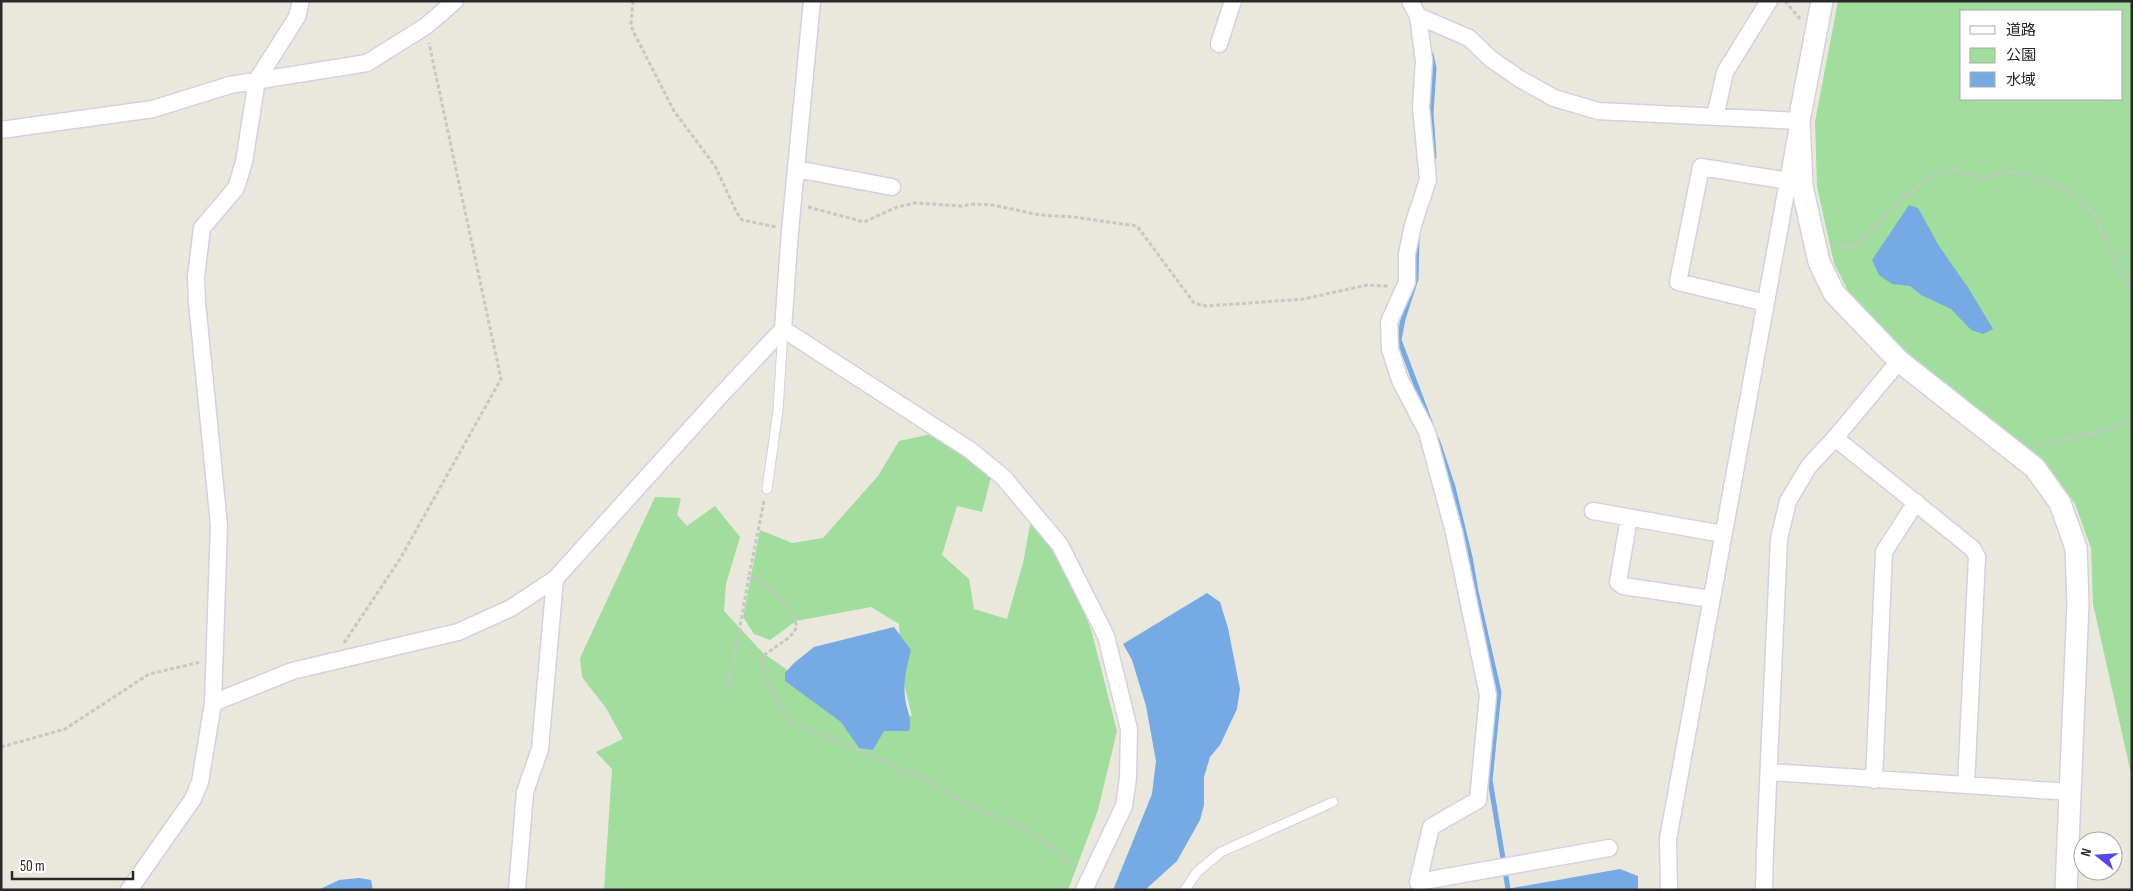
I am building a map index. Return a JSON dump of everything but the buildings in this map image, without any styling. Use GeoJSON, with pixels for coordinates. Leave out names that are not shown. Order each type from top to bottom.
{"type":"FeatureCollection","features":[{"type":"Feature","properties":{"kind":"street"},"geometry":{"type":"LineString","coordinates":[[128,890],[193,799],[200,782],[213,703],[219,525],[196,278],[202,228],[236,188],[244,162],[257,80],[298,17],[301,1]]}},
{"type":"Feature","properties":{"kind":"street"},"geometry":{"type":"LineString","coordinates":[[1,130],[153,109],[230,85],[367,63],[426,26],[455,1]]}},
{"type":"Feature","properties":{"kind":"street"},"geometry":{"type":"LineString","coordinates":[[213,703],[292,671],[458,632],[511,608],[555,580],[681,438],[784,330],[790,231],[812,1]]}},
{"type":"Feature","properties":{"kind":"street"},"geometry":{"type":"LineString","coordinates":[[1219,44],[1233,1]]}},
{"type":"Feature","properties":{"kind":"street"},"geometry":{"type":"LineString","coordinates":[[1410,1],[1418,16],[1424,61],[1422,107],[1428,180],[1413,225],[1407,254],[1407,282],[1389,322],[1390,348],[1400,380],[1427,432],[1454,532],[1488,695],[1478,800],[1431,827],[1418,882],[1609,848]]}},
{"type":"Feature","properties":{"kind":"street"},"geometry":{"type":"LineString","coordinates":[[1715,117],[1725,72],[1769,1]]}},
{"type":"Feature","properties":{"kind":"street"},"geometry":{"type":"LineString","coordinates":[[1669,890],[1668,839],[1822,1]]}},
{"type":"Feature","properties":{"kind":"street"},"geometry":{"type":"LineString","coordinates":[[1418,16],[1469,38],[1492,59],[1520,79],[1554,98],[1598,111],[1799,122]]}},
{"type":"Feature","properties":{"kind":"street"},"geometry":{"type":"LineString","coordinates":[[1799,122],[1802,186],[1819,262],[1834,293],[1899,361],[2035,468],[2060,503],[2076,548],[2078,603],[2066,890]]}},
{"type":"Feature","properties":{"kind":"street"},"geometry":{"type":"LineString","coordinates":[[1766,303],[1678,282],[1701,167],[1788,181]]}},
{"type":"Feature","properties":{"kind":"street"},"geometry":{"type":"LineString","coordinates":[[796,169],[892,187]]}},
{"type":"Feature","properties":{"kind":"street"},"geometry":{"type":"LineString","coordinates":[[784,330],[970,450],[1002,477],[1060,545],[1106,636],[1129,729],[1128,778],[1124,806],[1086,885]]}},
{"type":"Feature","properties":{"kind":"street"},"geometry":{"type":"LineString","coordinates":[[1764,890],[1779,539],[1788,500],[1809,466],[1835,438],[1899,361]]}},
{"type":"Feature","properties":{"kind":"street"},"geometry":{"type":"LineString","coordinates":[[1835,438],[1916,502],[1972,549],[1977,556],[1966,785]]}},
{"type":"Feature","properties":{"kind":"street"},"geometry":{"type":"LineString","coordinates":[[1874,780],[1884,552],[1916,502]]}},
{"type":"Feature","properties":{"kind":"street"},"geometry":{"type":"LineString","coordinates":[[1593,511],[1723,534]]}},
{"type":"Feature","properties":{"kind":"street"},"geometry":{"type":"LineString","coordinates":[[1629,518],[1618,582],[1623,586],[1711,599]]}},
{"type":"Feature","properties":{"kind":"street"},"geometry":{"type":"LineString","coordinates":[[517,890],[525,792],[540,749],[555,580]]}},
{"type":"Feature","properties":{"kind":"street"},"geometry":{"type":"LineString","coordinates":[[1769,772],[2071,792]]}},
{"type":"Feature","properties":{"kind":"lane"},"geometry":{"type":"LineString","coordinates":[[767,488],[778,410],[784,330]]}},
{"type":"Feature","properties":{"kind":"lane"},"geometry":{"type":"LineString","coordinates":[[1185,890],[1197,872],[1221,852],[1333,802]]}},
{"type":"Feature","properties":{"kind":"path"},"geometry":{"type":"LineString","coordinates":[[633,1],[631,23],[633,32],[657,81],[674,110],[715,166],[737,213],[742,220],[790,231]]}},
{"type":"Feature","properties":{"kind":"path"},"geometry":{"type":"LineString","coordinates":[[331,662],[400,559],[501,379],[426,26]]}},
{"type":"Feature","properties":{"kind":"path"},"geometry":{"type":"LineString","coordinates":[[1814,243],[1855,247],[1905,196],[1934,173],[1953,169],[1983,178],[2008,171],[2037,177],[2075,195],[2088,208],[2099,226],[2132,294]]}},
{"type":"Feature","properties":{"kind":"path"},"geometry":{"type":"LineString","coordinates":[[793,206],[845,215],[856,221],[864,222],[897,207],[915,203],[962,206],[972,204],[993,205],[1040,215],[1074,217],[1137,226],[1194,303],[1206,306],[1304,300],[1367,285],[1387,286],[1403,290]]}},
{"type":"Feature","properties":{"kind":"path"},"geometry":{"type":"LineString","coordinates":[[2013,451],[2110,429],[2132,419]]}},
{"type":"Feature","properties":{"kind":"path"},"geometry":{"type":"LineString","coordinates":[[727,689],[734,660],[754,544],[767,488]]}},
{"type":"Feature","properties":{"kind":"path"},"geometry":{"type":"LineString","coordinates":[[749,576],[766,585],[780,598],[795,618],[797,627],[790,637],[760,658],[769,686],[790,722],[920,777],[954,798],[1021,827],[1051,846],[1086,885]]}},
{"type":"Feature","properties":{"kind":"path"},"geometry":{"type":"LineString","coordinates":[[1,746],[64,728],[149,674],[215,659]]}},
{"type":"Feature","properties":{"kind":"green space"},"geometry":{"type":"Polygon","coordinates":[[[1838,1],[2132,1],[2132,778],[2093,604],[2091,548],[2075,504],[2050,469],[1915,362],[1849,293],[1834,263],[1817,187],[1815,122],[1838,1]]]}},
{"type":"Feature","properties":{"kind":"green space"},"geometry":{"type":"Polygon","coordinates":[[[941,432],[992,473],[982,512],[957,506],[942,555],[969,579],[974,609],[1007,619],[1023,563],[1033,509],[1071,581],[1091,629],[1117,731],[1098,810],[1068,890],[604,890],[612,769],[596,752],[623,739],[606,708],[582,677],[580,658],[655,497],[681,498],[677,515],[687,526],[715,506],[740,537],[726,584],[724,611],[763,653],[841,713],[880,710],[912,716],[902,676],[899,624],[871,607],[796,621],[770,640],[754,634],[743,617],[760,530],[792,543],[823,538],[878,476],[899,441],[941,432]]]}},
{"type":"Feature","properties":{"kind":"water"},"geometry":{"type":"Polygon","coordinates":[[[1909,205],[1918,208],[1939,246],[1969,289],[1993,329],[1983,334],[1971,330],[1951,309],[1921,295],[1910,286],[1892,284],[1879,275],[1872,260],[1909,205]]]}},
{"type":"Feature","properties":{"kind":"water"},"geometry":{"type":"Polygon","coordinates":[[[1207,593],[1220,602],[1228,628],[1240,689],[1237,709],[1220,745],[1210,757],[1204,777],[1204,805],[1200,820],[1177,861],[1145,890],[1113,890],[1152,794],[1156,761],[1146,706],[1132,660],[1123,644],[1207,593]]]}},
{"type":"Feature","properties":{"kind":"water"},"geometry":{"type":"Polygon","coordinates":[[[894,627],[911,650],[905,685],[910,722],[909,731],[884,731],[873,750],[859,748],[841,722],[785,681],[785,673],[814,647],[894,627]]]}},
{"type":"Feature","properties":{"kind":"water"},"geometry":{"type":"Polygon","coordinates":[[[1620,869],[1638,876],[1638,890],[1501,890],[1620,869]]]}},
{"type":"Feature","properties":{"kind":"water"},"geometry":{"type":"Polygon","coordinates":[[[359,878],[371,880],[373,890],[318,890],[339,880],[359,878]]]}},
{"type":"Feature","properties":{"kind":"waterway"},"geometry":{"type":"LineString","coordinates":[[1431,54],[1434,68],[1431,113],[1434,157]]}},
{"type":"Feature","properties":{"kind":"waterway"},"geometry":{"type":"LineString","coordinates":[[1417,240],[1416,279],[1403,319],[1399,340],[1430,422]]}},
{"type":"Feature","properties":{"kind":"waterway"},"geometry":{"type":"LineString","coordinates":[[1437,439],[1453,487],[1499,692],[1490,780],[1508,889]]}}]}
